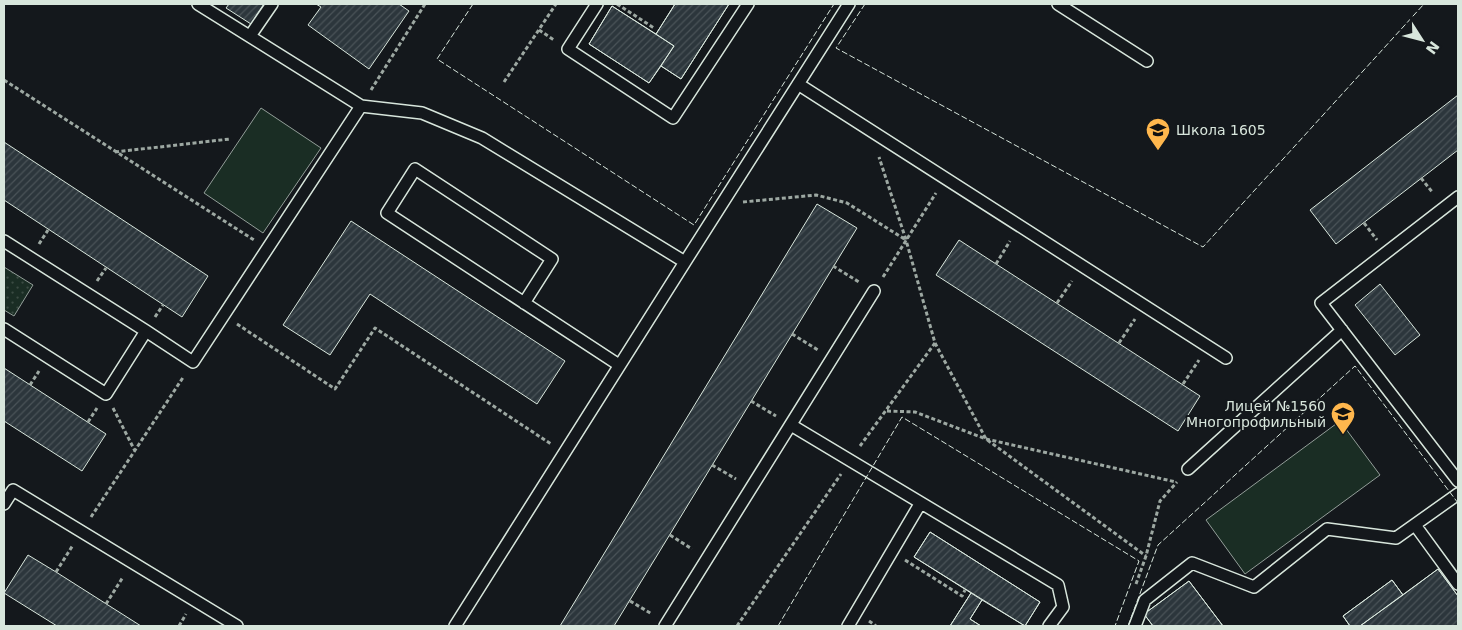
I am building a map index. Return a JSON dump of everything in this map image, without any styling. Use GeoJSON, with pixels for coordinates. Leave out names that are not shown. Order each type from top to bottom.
{"type":"FeatureCollection","features":[{"type":"Feature","properties":{"kind":"lane"},"geometry":{"type":"LineString","coordinates":[[198,4],[217,9],[250,36],[361,106],[422,113],[482,138],[685,262]]}},
{"type":"Feature","properties":{"kind":"lane"},"geometry":{"type":"LineString","coordinates":[[250,36],[272,4]]}},
{"type":"Feature","properties":{"kind":"lane"},"geometry":{"type":"LineString","coordinates":[[597,4],[568,49],[673,118],[748,4]]}},
{"type":"Feature","properties":{"kind":"lane"},"geometry":{"type":"LineString","coordinates":[[455,626],[849,4]]}},
{"type":"Feature","properties":{"kind":"lane"},"geometry":{"type":"LineString","coordinates":[[1058,4],[1147,61]]}},
{"type":"Feature","properties":{"kind":"lane"},"geometry":{"type":"LineString","coordinates":[[798,84],[1226,358]]}},
{"type":"Feature","properties":{"kind":"lane"},"geometry":{"type":"LineString","coordinates":[[4,241],[193,362],[361,106]]}},
{"type":"Feature","properties":{"kind":"lane"},"geometry":{"type":"LineString","coordinates":[[524,303],[552,259],[416,169],[387,213],[524,303],[619,365]]}},
{"type":"Feature","properties":{"kind":"lane"},"geometry":{"type":"LineString","coordinates":[[1458,197],[1321,303],[1454,466],[1458,481]]}},
{"type":"Feature","properties":{"kind":"lane"},"geometry":{"type":"LineString","coordinates":[[666,625],[874,291]]}},
{"type":"Feature","properties":{"kind":"lane"},"geometry":{"type":"LineString","coordinates":[[4,329],[106,394],[146,331]]}},
{"type":"Feature","properties":{"kind":"lane"},"geometry":{"type":"LineString","coordinates":[[1188,469],[1342,330]]}},
{"type":"Feature","properties":{"kind":"lane"},"geometry":{"type":"LineString","coordinates":[[790,425],[1058,585],[1063,607],[1050,626]]}},
{"type":"Feature","properties":{"kind":"lane"},"geometry":{"type":"LineString","coordinates":[[5,499],[13,490],[237,626]]}},
{"type":"Feature","properties":{"kind":"lane"},"geometry":{"type":"LineString","coordinates":[[1135,626],[1145,600],[1192,562],[1254,587],[1327,529],[1396,538],[1458,494]]}},
{"type":"Feature","properties":{"kind":"lane"},"geometry":{"type":"LineString","coordinates":[[848,626],[920,504]]}},
{"type":"Feature","properties":{"kind":"lane"},"geometry":{"type":"LineString","coordinates":[[1415,525],[1458,584]]}},
{"type":"Feature","properties":{"kind":"path"},"geometry":{"type":"LineString","coordinates":[[361,106],[425,4]]}},
{"type":"Feature","properties":{"kind":"path"},"geometry":{"type":"LineString","coordinates":[[504,82],[556,4]]}},
{"type":"Feature","properties":{"kind":"path"},"geometry":{"type":"LineString","coordinates":[[617,4],[654,28]]}},
{"type":"Feature","properties":{"kind":"path"},"geometry":{"type":"LineString","coordinates":[[4,80],[268,248]]}},
{"type":"Feature","properties":{"kind":"path"},"geometry":{"type":"LineString","coordinates":[[871,130],[906,240],[934,342],[986,439],[1146,556]]}},
{"type":"Feature","properties":{"kind":"path"},"geometry":{"type":"LineString","coordinates":[[115,152],[230,139]]}},
{"type":"Feature","properties":{"kind":"path"},"geometry":{"type":"LineString","coordinates":[[833,266],[874,291],[945,178]]}},
{"type":"Feature","properties":{"kind":"path"},"geometry":{"type":"LineString","coordinates":[[722,204],[816,195],[847,203],[906,240]]}},
{"type":"Feature","properties":{"kind":"path"},"geometry":{"type":"LineString","coordinates":[[996,264],[1020,226]]}},
{"type":"Feature","properties":{"kind":"path"},"geometry":{"type":"LineString","coordinates":[[1057,303],[1082,265]]}},
{"type":"Feature","properties":{"kind":"path"},"geometry":{"type":"LineString","coordinates":[[1119,343],[1144,305]]}},
{"type":"Feature","properties":{"kind":"path"},"geometry":{"type":"LineString","coordinates":[[224,316],[335,389],[375,328],[564,452]]}},
{"type":"Feature","properties":{"kind":"path"},"geometry":{"type":"LineString","coordinates":[[792,334],[832,358]]}},
{"type":"Feature","properties":{"kind":"path"},"geometry":{"type":"LineString","coordinates":[[737,626],[934,342]]}},
{"type":"Feature","properties":{"kind":"path"},"geometry":{"type":"LineString","coordinates":[[1182,384],[1208,346]]}},
{"type":"Feature","properties":{"kind":"path"},"geometry":{"type":"LineString","coordinates":[[56,572],[193,362]]}},
{"type":"Feature","properties":{"kind":"path"},"geometry":{"type":"LineString","coordinates":[[106,394],[135,451]]}},
{"type":"Feature","properties":{"kind":"path"},"geometry":{"type":"LineString","coordinates":[[88,422],[106,394]]}},
{"type":"Feature","properties":{"kind":"path"},"geometry":{"type":"LineString","coordinates":[[751,401],[790,425]]}},
{"type":"Feature","properties":{"kind":"path"},"geometry":{"type":"LineString","coordinates":[[886,410],[915,412],[986,439],[1177,482]]}},
{"type":"Feature","properties":{"kind":"path"},"geometry":{"type":"LineString","coordinates":[[712,464],[751,488]]}},
{"type":"Feature","properties":{"kind":"path"},"geometry":{"type":"LineString","coordinates":[[1133,591],[1146,556],[1160,501],[1188,469]]}},
{"type":"Feature","properties":{"kind":"path"},"geometry":{"type":"LineString","coordinates":[[670,535],[708,558]]}},
{"type":"Feature","properties":{"kind":"path"},"geometry":{"type":"LineString","coordinates":[[892,551],[962,596],[966,590]]}},
{"type":"Feature","properties":{"kind":"path"},"geometry":{"type":"LineString","coordinates":[[106,604],[133,562]]}},
{"type":"Feature","properties":{"kind":"path"},"geometry":{"type":"LineString","coordinates":[[630,601],[666,625]]}},
{"type":"Feature","properties":{"kind":"green space"},"geometry":{"type":"Polygon","coordinates":[[[261,108],[321,148],[263,233],[204,193],[261,108]]]}},
{"type":"Feature","properties":{"kind":"green space"},"geometry":{"type":"Polygon","coordinates":[[[4,267],[33,285],[14,316],[4,310],[4,267]]]}},
{"type":"Feature","properties":{"kind":"green space"},"geometry":{"type":"Polygon","coordinates":[[[1340,421],[1380,475],[1245,574],[1206,520],[1340,421]]]}},
{"type":"Feature","properties":{"kind":"building"},"geometry":{"type":"Polygon","coordinates":[[[229,4],[264,4],[251,24],[226,8],[229,4]]]}},
{"type":"Feature","properties":{"kind":"building"},"geometry":{"type":"Polygon","coordinates":[[[316,4],[399,4],[409,11],[369,69],[308,25],[321,7],[316,4]]]}},
{"type":"Feature","properties":{"kind":"building"},"geometry":{"type":"Polygon","coordinates":[[[675,4],[729,4],[681,79],[661,66],[649,83],[589,44],[612,6],[656,34],[675,4]]]}},
{"type":"Feature","properties":{"kind":"building"},"geometry":{"type":"Polygon","coordinates":[[[675,4],[729,4],[681,79],[661,66],[674,46],[656,34],[675,4]]]}},
{"type":"Feature","properties":{"kind":"building"},"geometry":{"type":"Polygon","coordinates":[[[612,6],[674,46],[649,83],[589,44],[612,6]]]}},
{"type":"Feature","properties":{"kind":"building"},"geometry":{"type":"Polygon","coordinates":[[[1458,95],[1458,150],[1336,244],[1310,210],[1458,95]]]}},
{"type":"Feature","properties":{"kind":"building"},"geometry":{"type":"Polygon","coordinates":[[[4,142],[208,276],[182,317],[4,200],[4,142]]]}},
{"type":"Feature","properties":{"kind":"building"},"geometry":{"type":"Polygon","coordinates":[[[817,204],[857,228],[614,626],[560,626],[817,204]]]}},
{"type":"Feature","properties":{"kind":"building"},"geometry":{"type":"Polygon","coordinates":[[[351,221],[565,361],[537,404],[370,294],[330,355],[283,325],[351,221]]]}},
{"type":"Feature","properties":{"kind":"building"},"geometry":{"type":"Polygon","coordinates":[[[959,240],[1200,396],[1178,431],[936,275],[959,240]]]}},
{"type":"Feature","properties":{"kind":"building"},"geometry":{"type":"Polygon","coordinates":[[[1380,284],[1420,335],[1395,355],[1355,305],[1380,284]]]}},
{"type":"Feature","properties":{"kind":"building"},"geometry":{"type":"Polygon","coordinates":[[[4,368],[106,434],[82,471],[4,421],[4,368]]]}},
{"type":"Feature","properties":{"kind":"building"},"geometry":{"type":"Polygon","coordinates":[[[930,532],[1040,602],[1025,626],[982,600],[970,619],[981,626],[950,626],[971,593],[914,557],[930,532]]]}},
{"type":"Feature","properties":{"kind":"building"},"geometry":{"type":"Polygon","coordinates":[[[930,532],[1040,602],[1025,626],[914,557],[930,532]]]}},
{"type":"Feature","properties":{"kind":"building"},"geometry":{"type":"Polygon","coordinates":[[[28,555],[141,626],[57,626],[4,593],[28,555]]]}},
{"type":"Feature","properties":{"kind":"building"},"geometry":{"type":"Polygon","coordinates":[[[1438,569],[1458,596],[1458,626],[1360,626],[1438,569]]]}},
{"type":"Feature","properties":{"kind":"building"},"geometry":{"type":"Polygon","coordinates":[[[1438,569],[1458,596],[1458,626],[1350,626],[1343,616],[1392,580],[1403,595],[1438,569]]]}},
{"type":"Feature","properties":{"kind":"building"},"geometry":{"type":"Polygon","coordinates":[[[1392,580],[1403,595],[1360,626],[1350,626],[1343,616],[1392,580]]]}},
{"type":"Feature","properties":{"kind":"building"},"geometry":{"type":"Polygon","coordinates":[[[1189,581],[1223,626],[1153,626],[1144,614],[1189,581]]]}},
{"type":"Feature","properties":{"kind":"building"},"geometry":{"type":"Polygon","coordinates":[[[1189,581],[1223,626],[1153,626],[1144,614],[1189,581]]]}},
{"type":"Feature","properties":{"kind":"building"},"geometry":{"type":"Polygon","coordinates":[[[971,593],[982,600],[970,619],[981,626],[950,626],[971,593]]]}},
{"type":"Feature","properties":{"kind":"fence"},"geometry":{"type":"LineString","coordinates":[[473,4],[437,59],[694,225],[834,4]]}},
{"type":"Feature","properties":{"kind":"fence"},"geometry":{"type":"LineString","coordinates":[[865,4],[836,48],[1203,247],[1424,4]]}},
{"type":"Feature","properties":{"kind":"fence"},"geometry":{"type":"LineString","coordinates":[[1128,626],[1158,545],[1355,366],[1458,503]]}},
{"type":"Feature","properties":{"kind":"fence"},"geometry":{"type":"LineString","coordinates":[[778,626],[902,417],[1139,561],[1115,626]]}},
{"type":"Feature","properties":{"kind":"place","name":"Школа 1605"},"geometry":{"type":"Point","coordinates":[1158,151]}},
{"type":"Feature","properties":{"kind":"place","name":"Лицей №1560 Многопрофильный"},"geometry":{"type":"Point","coordinates":[1343,435]}}]}
